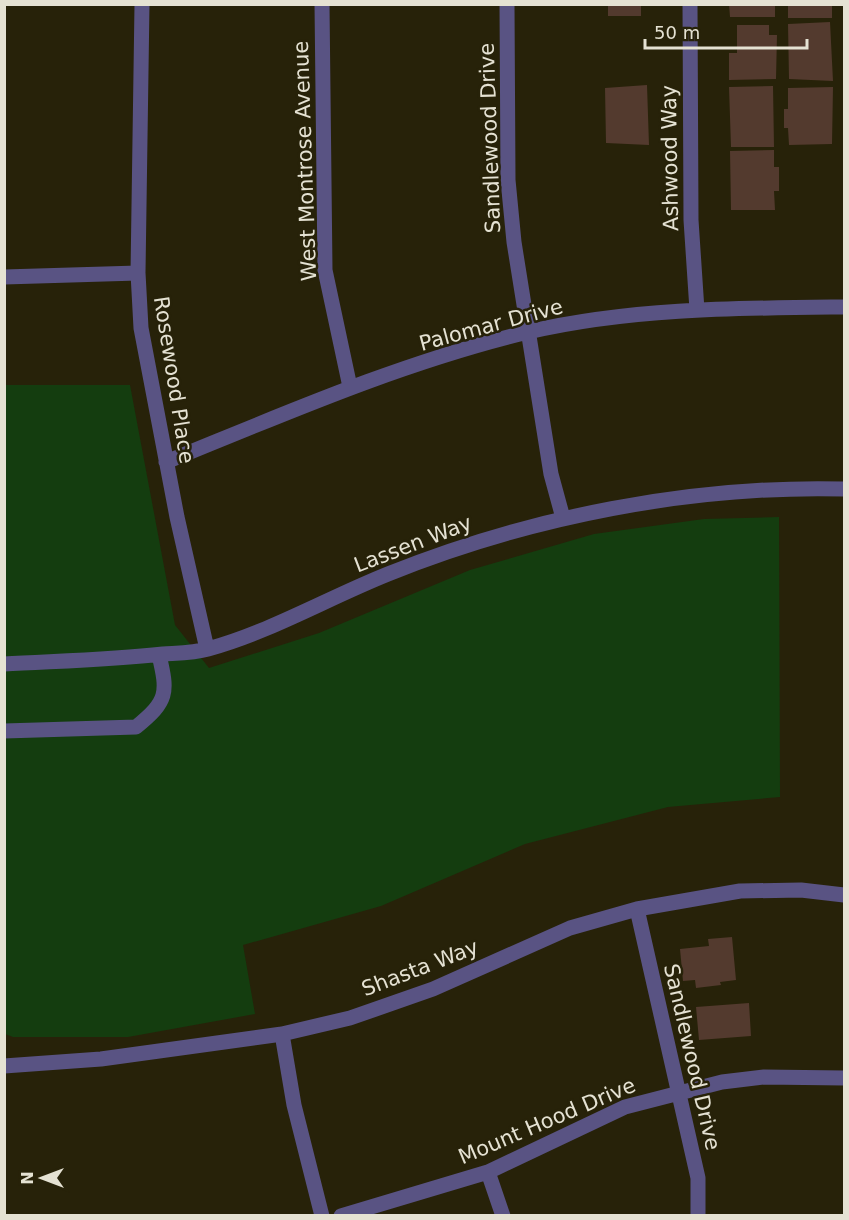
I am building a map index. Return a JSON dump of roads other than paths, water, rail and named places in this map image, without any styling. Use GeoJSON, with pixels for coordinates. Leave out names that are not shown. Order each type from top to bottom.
{"type":"FeatureCollection","features":[{"type":"Feature","properties":{"kind":"street","name":"Rosewood Place"},"geometry":{"type":"LineString","coordinates":[[142,4],[138,273],[141,328],[166,462],[207,649]]}},
{"type":"Feature","properties":{"kind":"street","name":"West Montrose Avenue"},"geometry":{"type":"LineString","coordinates":[[322,4],[325,270],[350,387]]}},
{"type":"Feature","properties":{"kind":"street","name":"Sandlewood Drive"},"geometry":{"type":"LineString","coordinates":[[507,4],[508,180],[514,242],[551,474],[563,518]]}},
{"type":"Feature","properties":{"kind":"street","name":"Ashwood Way"},"geometry":{"type":"LineString","coordinates":[[690,4],[691,220],[697,310]]}},
{"type":"Feature","properties":{"kind":"street"},"geometry":{"type":"LineString","coordinates":[[4,277],[138,273]]}},
{"type":"Feature","properties":{"kind":"street","name":"Palomar Drive"},"geometry":{"type":"LineString","coordinates":[[166,462],[350,387],[529,332],[600,320],[697,310],[844,307]]}},
{"type":"Feature","properties":{"kind":"street","name":"Lassen Way"},"geometry":{"type":"LineString","coordinates":[[4,664],[159,655],[207,649],[297,615],[388,574],[495,536],[563,518],[702,495],[844,489]]}},
{"type":"Feature","properties":{"kind":"street"},"geometry":{"type":"LineString","coordinates":[[4,730],[136,727],[161,701],[166,685],[159,655]]}},
{"type":"Feature","properties":{"kind":"street","name":"Shasta Way"},"geometry":{"type":"LineString","coordinates":[[4,1066],[101,1059],[282,1034],[350,1018],[433,989],[570,927],[637,909],[740,891],[801,890],[844,895]]}},
{"type":"Feature","properties":{"kind":"street","name":"Sandlewood Drive"},"geometry":{"type":"LineString","coordinates":[[637,909],[698,1178],[698,1215]]}},
{"type":"Feature","properties":{"kind":"street"},"geometry":{"type":"LineString","coordinates":[[282,1034],[294,1105],[322,1215]]}},
{"type":"Feature","properties":{"kind":"street","name":"Mount Hood Drive"},"geometry":{"type":"LineString","coordinates":[[341,1215],[488,1172],[625,1107],[722,1082],[764,1077],[844,1078]]}},
{"type":"Feature","properties":{"kind":"street"},"geometry":{"type":"LineString","coordinates":[[488,1172],[503,1215]]}}]}
